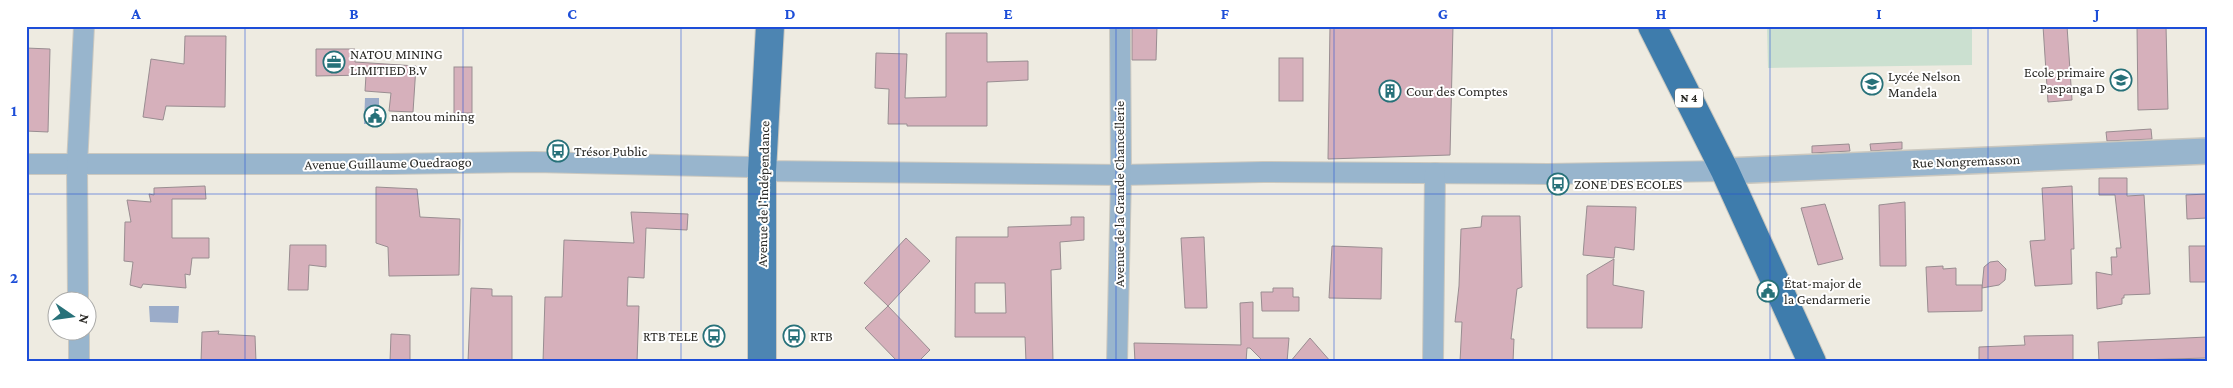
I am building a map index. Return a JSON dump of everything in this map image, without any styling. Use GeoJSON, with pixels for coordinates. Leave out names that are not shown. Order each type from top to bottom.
{"type":"FeatureCollection","features":[{"type":"Feature","properties":{"kind":"highway","name":"N 4"},"geometry":{"type":"LineString","coordinates":[[1652,26],[1725,171],[1812,362]]}},
{"type":"Feature","properties":{"kind":"main road","name":"Avenue de l'Indépendance"},"geometry":{"type":"LineString","coordinates":[[751,26],[762,362]]}},
{"type":"Feature","properties":{"kind":"main road","name":"Avenue de l'Indépendance"},"geometry":{"type":"LineString","coordinates":[[743,362],[756,169],[770,26]]}},
{"type":"Feature","properties":{"kind":"street"},"geometry":{"type":"LineString","coordinates":[[78,290],[77,165],[84,26]]}},
{"type":"Feature","properties":{"kind":"street","name":"Avenue de la Grande Chancellerie"},"geometry":{"type":"LineString","coordinates":[[1117,362],[1121,176],[1120,26]]}},
{"type":"Feature","properties":{"kind":"street","name":"Rue Nongremasson"},"geometry":{"type":"LineString","coordinates":[[1725,171],[2207,151]]}},
{"type":"Feature","properties":{"kind":"street","name":"Avenue Guillaume Ouedraogo"},"geometry":{"type":"LineString","coordinates":[[26,164],[535,162],[756,169],[1121,176],[1263,172],[1548,174],[1725,171]]}},
{"type":"Feature","properties":{"kind":"street"},"geometry":{"type":"LineString","coordinates":[[1433,362],[1435,173]]}},
{"type":"Feature","properties":{"kind":"street"},"geometry":{"type":"LineString","coordinates":[[79,340],[79,362]]}},
{"type":"Feature","properties":{"kind":"green space"},"geometry":{"type":"Polygon","coordinates":[[[1767,26],[1972,26],[1972,65],[1768,68],[1767,26]]]}},
{"type":"Feature","properties":{"kind":"water"},"geometry":{"type":"Polygon","coordinates":[[[365,98],[379,98],[379,124],[364,124],[365,98]]]}},
{"type":"Feature","properties":{"kind":"water"},"geometry":{"type":"Polygon","coordinates":[[[149,306],[179,306],[178,323],[150,322],[149,306]]]}},
{"type":"Feature","properties":{"kind":"building"},"geometry":{"type":"Polygon","coordinates":[[[1132,26],[1157,26],[1156,60],[1132,60],[1132,26]]]}},
{"type":"Feature","properties":{"kind":"building","name":"Cour des Comptes"},"geometry":{"type":"Polygon","coordinates":[[[1330,26],[1453,26],[1450,155],[1328,159],[1330,26]]]}},
{"type":"Feature","properties":{"kind":"building"},"geometry":{"type":"Polygon","coordinates":[[[2043,26],[2067,26],[2072,100],[2048,102],[2043,26]]]}},
{"type":"Feature","properties":{"kind":"building"},"geometry":{"type":"Polygon","coordinates":[[[2137,26],[2166,26],[2168,109],[2138,110],[2137,26]]]}},
{"type":"Feature","properties":{"kind":"building"},"geometry":{"type":"Polygon","coordinates":[[[946,33],[987,33],[987,62],[1028,61],[1028,80],[987,82],[987,126],[907,126],[907,124],[888,124],[889,89],[875,88],[876,53],[907,54],[905,98],[946,97],[946,33]]]}},
{"type":"Feature","properties":{"kind":"building"},"geometry":{"type":"Polygon","coordinates":[[[185,36],[226,36],[225,107],[166,106],[163,120],[143,117],[151,59],[184,64],[185,36]]]}},
{"type":"Feature","properties":{"kind":"building"},"geometry":{"type":"Polygon","coordinates":[[[26,48],[50,49],[48,132],[26,131],[26,48]]]}},
{"type":"Feature","properties":{"kind":"building"},"geometry":{"type":"Polygon","coordinates":[[[316,49],[355,49],[355,62],[416,66],[413,112],[389,111],[391,93],[365,91],[366,75],[316,76],[316,49]]]}},
{"type":"Feature","properties":{"kind":"building"},"geometry":{"type":"Polygon","coordinates":[[[1279,58],[1303,58],[1303,101],[1279,101],[1279,58]]]}},
{"type":"Feature","properties":{"kind":"building"},"geometry":{"type":"Polygon","coordinates":[[[454,67],[472,67],[472,113],[454,113],[454,67]]]}},
{"type":"Feature","properties":{"kind":"building"},"geometry":{"type":"Polygon","coordinates":[[[2151,129],[2152,139],[2107,141],[2106,132],[2151,129]]]}},
{"type":"Feature","properties":{"kind":"building"},"geometry":{"type":"Polygon","coordinates":[[[1902,142],[1902,149],[1871,151],[1870,144],[1902,142]]]}},
{"type":"Feature","properties":{"kind":"building"},"geometry":{"type":"Polygon","coordinates":[[[1849,144],[1850,151],[1812,153],[1812,146],[1849,144]]]}},
{"type":"Feature","properties":{"kind":"building"},"geometry":{"type":"Polygon","coordinates":[[[2099,178],[2127,178],[2127,196],[2144,195],[2150,294],[2124,295],[2122,304],[2097,309],[2096,272],[2112,275],[2111,257],[2117,257],[2116,248],[2121,248],[2115,195],[2099,195],[2099,178]]]}},
{"type":"Feature","properties":{"kind":"building"},"geometry":{"type":"Polygon","coordinates":[[[205,186],[206,199],[172,199],[172,238],[209,238],[209,258],[192,258],[190,275],[185,274],[186,288],[143,284],[141,288],[130,285],[133,262],[124,261],[125,222],[131,222],[127,200],[151,202],[149,194],[154,195],[154,188],[205,186]]]}},
{"type":"Feature","properties":{"kind":"building"},"geometry":{"type":"Polygon","coordinates":[[[2072,186],[2074,249],[2071,249],[2072,284],[2035,286],[2030,241],[2045,240],[2042,188],[2072,186]]]}},
{"type":"Feature","properties":{"kind":"building"},"geometry":{"type":"Polygon","coordinates":[[[376,187],[417,189],[420,217],[460,219],[459,275],[389,276],[388,247],[376,243],[376,187]]]}},
{"type":"Feature","properties":{"kind":"building"},"geometry":{"type":"Polygon","coordinates":[[[2207,194],[2207,218],[2187,219],[2186,195],[2207,194]]]}},
{"type":"Feature","properties":{"kind":"building"},"geometry":{"type":"Polygon","coordinates":[[[1905,202],[1906,266],[1880,266],[1879,205],[1905,202]]]}},
{"type":"Feature","properties":{"kind":"building"},"geometry":{"type":"Polygon","coordinates":[[[1825,204],[1843,259],[1818,265],[1801,208],[1825,204]]]}},
{"type":"Feature","properties":{"kind":"building"},"geometry":{"type":"Polygon","coordinates":[[[1587,206],[1636,207],[1634,250],[1615,247],[1614,258],[1583,255],[1587,206]]]}},
{"type":"Feature","properties":{"kind":"building"},"geometry":{"type":"Polygon","coordinates":[[[631,212],[688,214],[687,230],[646,228],[644,278],[628,277],[627,306],[639,306],[637,362],[543,362],[545,297],[562,297],[564,240],[634,243],[631,212]]]}},
{"type":"Feature","properties":{"kind":"building"},"geometry":{"type":"Polygon","coordinates":[[[1482,216],[1520,216],[1522,287],[1517,289],[1511,339],[1514,339],[1513,362],[1460,362],[1462,322],[1455,322],[1459,286],[1461,229],[1481,227],[1482,216]]]}},
{"type":"Feature","properties":{"kind":"building"},"geometry":{"type":"Polygon","coordinates":[[[1071,217],[1084,217],[1084,240],[1060,242],[1061,269],[1051,270],[1053,362],[1026,362],[1025,337],[955,337],[956,237],[1008,237],[1008,227],[1071,225],[1071,217]],[[975,283],[975,313],[1006,313],[1005,283],[975,283]]]}},
{"type":"Feature","properties":{"kind":"building"},"geometry":{"type":"Polygon","coordinates":[[[1204,237],[1207,308],[1185,308],[1181,238],[1204,237]]]}},
{"type":"Feature","properties":{"kind":"building"},"geometry":{"type":"Polygon","coordinates":[[[906,238],[930,261],[888,306],[864,283],[906,238]]]}},
{"type":"Feature","properties":{"kind":"building"},"geometry":{"type":"Polygon","coordinates":[[[290,245],[326,245],[326,267],[309,265],[308,290],[288,290],[290,245]]]}},
{"type":"Feature","properties":{"kind":"building"},"geometry":{"type":"Polygon","coordinates":[[[1332,246],[1382,248],[1381,299],[1329,298],[1332,246]]]}},
{"type":"Feature","properties":{"kind":"building"},"geometry":{"type":"Polygon","coordinates":[[[2189,246],[2207,246],[2207,282],[2190,282],[2189,246]]]}},
{"type":"Feature","properties":{"kind":"building"},"geometry":{"type":"Polygon","coordinates":[[[1614,259],[1613,285],[1644,291],[1642,328],[1587,328],[1587,275],[1614,259]]]}},
{"type":"Feature","properties":{"kind":"building"},"geometry":{"type":"Polygon","coordinates":[[[1998,261],[2006,269],[2005,280],[1999,285],[1982,288],[1984,267],[1990,262],[1998,261]]]}},
{"type":"Feature","properties":{"kind":"building"},"geometry":{"type":"Polygon","coordinates":[[[1943,266],[1943,269],[1956,268],[1956,285],[1982,285],[1982,311],[1928,312],[1926,267],[1943,266]]]}},
{"type":"Feature","properties":{"kind":"building"},"geometry":{"type":"Polygon","coordinates":[[[471,288],[492,289],[492,296],[512,296],[512,362],[468,362],[471,288]]]}},
{"type":"Feature","properties":{"kind":"building"},"geometry":{"type":"Polygon","coordinates":[[[1273,288],[1293,288],[1293,297],[1299,297],[1299,311],[1262,311],[1261,292],[1273,292],[1273,288]]]}},
{"type":"Feature","properties":{"kind":"building"},"geometry":{"type":"Polygon","coordinates":[[[1253,302],[1253,338],[1289,338],[1287,362],[1264,362],[1250,348],[1247,348],[1246,362],[1135,362],[1134,343],[1241,345],[1240,303],[1253,302]]]}},
{"type":"Feature","properties":{"kind":"building"},"geometry":{"type":"Polygon","coordinates":[[[888,306],[930,350],[918,362],[898,362],[865,328],[888,306]]]}},
{"type":"Feature","properties":{"kind":"building"},"geometry":{"type":"Polygon","coordinates":[[[219,331],[218,334],[255,336],[256,362],[201,362],[202,332],[219,331]]]}},
{"type":"Feature","properties":{"kind":"building"},"geometry":{"type":"Polygon","coordinates":[[[391,334],[410,335],[410,362],[390,362],[391,334]]]}},
{"type":"Feature","properties":{"kind":"building"},"geometry":{"type":"Polygon","coordinates":[[[2073,335],[2073,362],[1979,362],[1979,347],[2025,345],[2024,336],[2073,335]]]}},
{"type":"Feature","properties":{"kind":"building"},"geometry":{"type":"Polygon","coordinates":[[[2207,337],[2207,358],[2099,361],[2098,342],[2207,337]]]}},
{"type":"Feature","properties":{"kind":"building"},"geometry":{"type":"Polygon","coordinates":[[[1310,338],[1331,362],[1290,362],[1310,338]]]}},
{"type":"Feature","properties":{"kind":"place","name":"NATOU MINING LIMITIED B.V"},"geometry":{"type":"Point","coordinates":[334,62]}},
{"type":"Feature","properties":{"kind":"place","name":"Ecole primaire Paspanga D"},"geometry":{"type":"Point","coordinates":[2121,80]}},
{"type":"Feature","properties":{"kind":"place","name":"Lycée Nelson Mandela"},"geometry":{"type":"Point","coordinates":[1872,84]}},
{"type":"Feature","properties":{"kind":"place","name":"Cour des Comptes"},"geometry":{"type":"Point","coordinates":[1390,91]}},
{"type":"Feature","properties":{"kind":"place","name":"nantou mining"},"geometry":{"type":"Point","coordinates":[375,116]}},
{"type":"Feature","properties":{"kind":"place","name":"Trésor Public"},"geometry":{"type":"Point","coordinates":[558,151]}},
{"type":"Feature","properties":{"kind":"place","name":"ZONE DES ECOLES"},"geometry":{"type":"Point","coordinates":[1558,184]}},
{"type":"Feature","properties":{"kind":"place","name":"État-major de la Gendarmerie"},"geometry":{"type":"Point","coordinates":[1768,291]}},
{"type":"Feature","properties":{"kind":"place","name":"RTB TELE"},"geometry":{"type":"Point","coordinates":[714,336]}},
{"type":"Feature","properties":{"kind":"place","name":"RTB"},"geometry":{"type":"Point","coordinates":[794,336]}}]}
